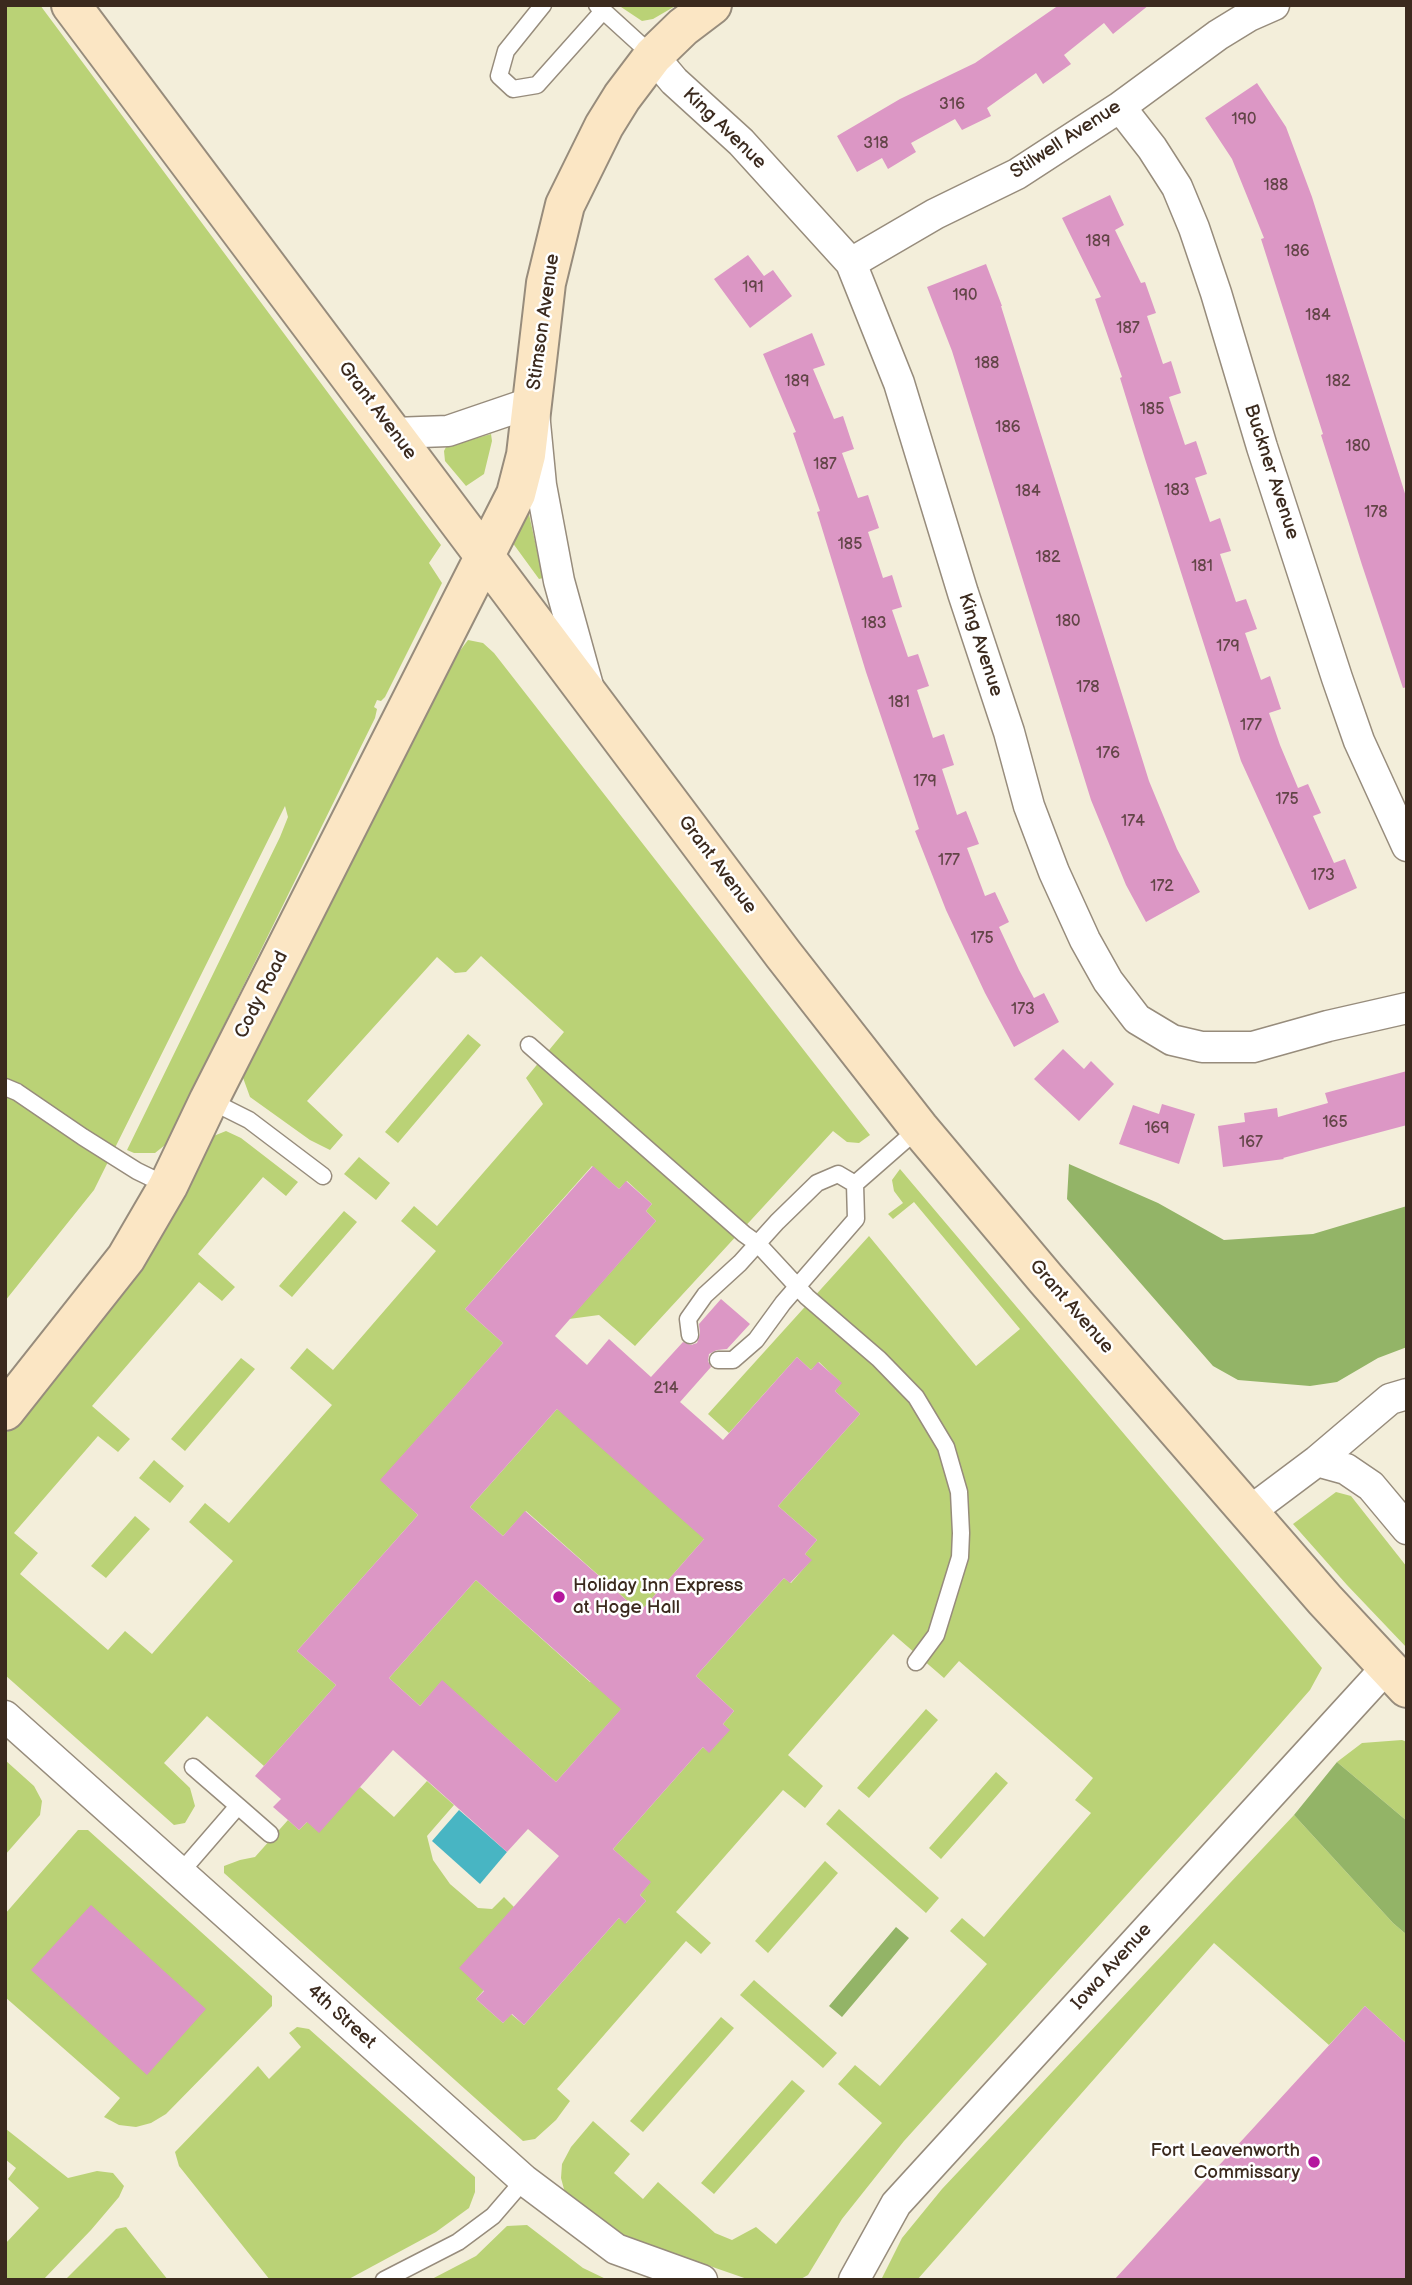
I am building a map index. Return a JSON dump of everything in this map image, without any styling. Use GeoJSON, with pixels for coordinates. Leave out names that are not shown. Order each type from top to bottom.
{"type":"FeatureCollection","features":[{"type":"Feature","properties":{"kind":"main road","name":"Grant Avenue"},"geometry":{"type":"LineString","coordinates":[[71,5],[783,954],[919,1128],[1045,1279],[1396,1678]]}},
{"type":"Feature","properties":{"kind":"main road","name":"Stimson Avenue"},"geometry":{"type":"LineString","coordinates":[[484,556],[516,494],[526,455],[546,283],[565,205],[604,126],[622,97],[653,56],[683,27],[712,5]]}},
{"type":"Feature","properties":{"kind":"main road","name":"Cody Road"},"geometry":{"type":"LineString","coordinates":[[5,1411],[126,1258],[168,1186],[484,556]]}},
{"type":"Feature","properties":{"kind":"street","name":"Stilwell Avenue"},"geometry":{"type":"LineString","coordinates":[[851,263],[935,214],[1017,174],[1120,107],[1218,35],[1249,16],[1274,5]]}},
{"type":"Feature","properties":{"kind":"street","name":"King Avenue"},"geometry":{"type":"LineString","coordinates":[[653,56],[674,81],[741,142],[851,263],[899,383],[1009,732],[1029,806],[1059,884],[1085,940],[1108,981],[1137,1018],[1172,1040],[1202,1047],[1253,1047],[1407,1008]]}},
{"type":"Feature","properties":{"kind":"street","name":"Buckner Avenue"},"geometry":{"type":"LineString","coordinates":[[1120,107],[1152,148],[1177,187],[1194,228],[1337,678],[1359,741],[1407,846]]}},
{"type":"Feature","properties":{"kind":"street"},"geometry":{"type":"LineString","coordinates":[[394,433],[449,431],[533,402],[541,485],[559,581],[591,699]]}},
{"type":"Feature","properties":{"kind":"street"},"geometry":{"type":"LineString","coordinates":[[1249,1512],[1317,1461],[1390,1399],[1407,1394]]}},
{"type":"Feature","properties":{"kind":"street"},"geometry":{"type":"LineString","coordinates":[[1317,1461],[1346,1469],[1371,1486],[1407,1529]]}},
{"type":"Feature","properties":{"kind":"street","name":"Iowa Avenue"},"geometry":{"type":"LineString","coordinates":[[855,2280],[896,2204],[1396,1678]]}},
{"type":"Feature","properties":{"kind":"street","name":"4th Street"},"geometry":{"type":"LineString","coordinates":[[5,1716],[524,2180],[616,2249],[702,2280]]}},
{"type":"Feature","properties":{"kind":"lane"},"geometry":{"type":"LineString","coordinates":[[543,5],[506,51],[499,76],[513,89],[537,85],[600,8],[653,56]]}},
{"type":"Feature","properties":{"kind":"lane"},"geometry":{"type":"LineString","coordinates":[[529,1045],[758,1244],[807,1297],[879,1359],[916,1397],[946,1447],[959,1492],[960,1557],[936,1635],[916,1662]]}},
{"type":"Feature","properties":{"kind":"lane"},"geometry":{"type":"LineString","coordinates":[[5,1087],[17,1092],[104,1151],[168,1186]]}},
{"type":"Feature","properties":{"kind":"lane"},"geometry":{"type":"LineString","coordinates":[[209,1100],[249,1120],[323,1176]]}},
{"type":"Feature","properties":{"kind":"lane"},"geometry":{"type":"LineString","coordinates":[[855,1184],[919,1128]]}},
{"type":"Feature","properties":{"kind":"lane"},"geometry":{"type":"LineString","coordinates":[[690,1335],[688,1319],[705,1296],[817,1183],[838,1174],[855,1184]]}},
{"type":"Feature","properties":{"kind":"lane"},"geometry":{"type":"LineString","coordinates":[[718,1360],[733,1360],[756,1339],[856,1219],[855,1184]]}},
{"type":"Feature","properties":{"kind":"lane"},"geometry":{"type":"LineString","coordinates":[[193,1767],[270,1834]]}},
{"type":"Feature","properties":{"kind":"lane"},"geometry":{"type":"LineString","coordinates":[[180,1873],[239,1806]]}},
{"type":"Feature","properties":{"kind":"lane"},"geometry":{"type":"LineString","coordinates":[[384,2280],[458,2242],[494,2216],[524,2180]]}},
{"type":"Feature","properties":{"kind":"green space"},"geometry":{"type":"Polygon","coordinates":[[[5,5],[40,5],[441,545],[429,563],[442,583],[385,697],[381,701],[377,700],[374,707],[377,709],[375,718],[165,1145],[155,1153],[134,1153],[127,1150],[280,837],[288,817],[285,806],[94,1190],[5,1301],[5,5]]]}},
{"type":"Feature","properties":{"kind":"green space"},"geometry":{"type":"Polygon","coordinates":[[[618,5],[677,5],[653,19],[642,21],[618,5]]]}},
{"type":"Feature","properties":{"kind":"green space"},"geometry":{"type":"Polygon","coordinates":[[[491,434],[492,441],[484,474],[466,486],[445,461],[444,451],[446,447],[491,434]]]}},
{"type":"Feature","properties":{"kind":"green space"},"geometry":{"type":"Polygon","coordinates":[[[527,505],[543,578],[539,579],[512,542],[527,505]]]}},
{"type":"Feature","properties":{"kind":"green space"},"geometry":{"type":"Polygon","coordinates":[[[468,640],[483,643],[494,653],[870,1135],[859,1143],[847,1142],[833,1131],[635,1346],[599,1315],[569,1319],[656,1221],[646,1211],[652,1204],[627,1181],[619,1189],[592,1166],[465,1309],[503,1343],[381,1480],[418,1515],[297,1651],[336,1685],[264,1766],[207,1716],[164,1763],[190,1788],[195,1806],[185,1823],[174,1825],[5,1675],[5,1435],[96,1311],[211,1137],[226,1131],[241,1138],[298,1182],[286,1196],[263,1177],[198,1254],[235,1287],[222,1301],[199,1282],[92,1406],[130,1439],[118,1452],[98,1436],[14,1533],[38,1553],[20,1574],[108,1650],[125,1631],[152,1654],[233,1561],[189,1522],[205,1503],[229,1523],[332,1405],[290,1368],[307,1348],[333,1370],[436,1251],[401,1221],[414,1206],[437,1226],[543,1104],[526,1078],[564,1032],[481,956],[466,972],[455,973],[437,957],[307,1101],[343,1135],[330,1150],[310,1140],[250,1097],[242,1075],[450,664],[468,640]]]}},
{"type":"Feature","properties":{"kind":"green space"},"geometry":{"type":"Polygon","coordinates":[[[468,1034],[481,1045],[398,1143],[385,1132],[468,1034]]]}},
{"type":"Feature","properties":{"kind":"green space"},"geometry":{"type":"Polygon","coordinates":[[[359,1157],[390,1183],[376,1200],[344,1174],[359,1157]]]}},
{"type":"Feature","properties":{"kind":"green space"},"geometry":{"type":"Polygon","coordinates":[[[1069,1164],[1158,1203],[1224,1240],[1313,1234],[1407,1206],[1407,1347],[1378,1358],[1337,1382],[1310,1386],[1238,1380],[1213,1366],[1067,1199],[1069,1164]]]}},
{"type":"Feature","properties":{"kind":"green space"},"geometry":{"type":"Polygon","coordinates":[[[900,1169],[1322,1668],[1310,1690],[1238,1772],[904,2141],[842,2219],[808,2275],[799,2280],[750,2280],[615,2233],[565,2193],[561,2178],[562,2164],[571,2147],[593,2121],[630,2154],[614,2173],[643,2199],[658,2182],[715,2233],[732,2240],[756,2227],[776,2244],[882,2123],[838,2084],[855,2065],[880,2086],[987,1964],[950,1931],[962,1918],[984,1937],[1091,1813],[1075,1800],[1093,1778],[959,1661],[944,1678],[893,1634],[788,1755],[823,1786],[805,1808],[783,1790],[676,1912],[711,1943],[701,1954],[686,1941],[557,2089],[570,2101],[556,2120],[535,2139],[523,2141],[224,1873],[224,1866],[255,1857],[288,1820],[299,1830],[360,1787],[394,1817],[427,1781],[454,1805],[427,1836],[433,1860],[450,1884],[478,1908],[492,1909],[504,1897],[514,1907],[484,1990],[476,1999],[503,2023],[511,2014],[524,2025],[619,1918],[626,1923],[646,1901],[640,1895],[650,1882],[613,1849],[703,1747],[709,1752],[729,1730],[723,1724],[734,1711],[696,1676],[784,1578],[791,1583],[811,1560],[805,1554],[817,1540],[778,1506],[860,1414],[835,1391],[841,1383],[819,1362],[811,1370],[797,1357],[729,1433],[708,1414],[869,1236],[976,1366],[1020,1329],[914,1202],[893,1219],[888,1214],[903,1203],[894,1191],[892,1180],[900,1169]]]}},
{"type":"Feature","properties":{"kind":"green space"},"geometry":{"type":"Polygon","coordinates":[[[344,1211],[357,1222],[292,1297],[279,1286],[344,1211]]]}},
{"type":"Feature","properties":{"kind":"green space"},"geometry":{"type":"Polygon","coordinates":[[[241,1358],[255,1369],[185,1451],[171,1439],[241,1358]]]}},
{"type":"Feature","properties":{"kind":"green space"},"geometry":{"type":"Polygon","coordinates":[[[557,1409],[726,1514],[640,1612],[526,1511],[503,1536],[470,1507],[557,1409]]]}},
{"type":"Feature","properties":{"kind":"green space"},"geometry":{"type":"Polygon","coordinates":[[[154,1460],[184,1486],[170,1503],[139,1478],[154,1460]]]}},
{"type":"Feature","properties":{"kind":"green space"},"geometry":{"type":"Polygon","coordinates":[[[1336,1492],[1351,1496],[1407,1567],[1407,1648],[1293,1524],[1336,1492]]]}},
{"type":"Feature","properties":{"kind":"green space"},"geometry":{"type":"Polygon","coordinates":[[[135,1516],[150,1529],[106,1578],[91,1566],[135,1516]]]}},
{"type":"Feature","properties":{"kind":"green space"},"geometry":{"type":"Polygon","coordinates":[[[476,1580],[590,1682],[643,1685],[556,1782],[442,1681],[420,1706],[389,1678],[476,1580]]]}},
{"type":"Feature","properties":{"kind":"green space"},"geometry":{"type":"Polygon","coordinates":[[[926,1709],[938,1720],[869,1798],[857,1788],[926,1709]]]}},
{"type":"Feature","properties":{"kind":"green space"},"geometry":{"type":"Polygon","coordinates":[[[1402,1740],[1407,1742],[1407,1821],[1337,1762],[1362,1743],[1402,1740]]]}},
{"type":"Feature","properties":{"kind":"green space"},"geometry":{"type":"Polygon","coordinates":[[[5,1760],[34,1786],[42,1801],[40,1815],[5,1855],[5,1760]]]}},
{"type":"Feature","properties":{"kind":"green space"},"geometry":{"type":"Polygon","coordinates":[[[1337,1762],[1407,1821],[1407,1935],[1294,1815],[1337,1762]]]}},
{"type":"Feature","properties":{"kind":"green space"},"geometry":{"type":"Polygon","coordinates":[[[996,1772],[1008,1783],[941,1859],[929,1848],[996,1772]]]}},
{"type":"Feature","properties":{"kind":"green space"},"geometry":{"type":"Polygon","coordinates":[[[839,1809],[939,1898],[926,1913],[826,1824],[839,1809]]]}},
{"type":"Feature","properties":{"kind":"green space"},"geometry":{"type":"Polygon","coordinates":[[[1294,1815],[1407,1935],[1407,2044],[1365,2006],[1329,2045],[1214,1943],[917,2280],[881,2280],[902,2238],[942,2189],[1294,1815]]]}},
{"type":"Feature","properties":{"kind":"green space"},"geometry":{"type":"Polygon","coordinates":[[[78,1830],[88,1830],[272,1996],[272,2006],[166,2114],[151,2123],[136,2127],[119,2125],[104,2117],[120,2098],[5,1997],[5,1914],[78,1830]]]}},
{"type":"Feature","properties":{"kind":"green space"},"geometry":{"type":"Polygon","coordinates":[[[825,1861],[838,1873],[768,1953],[755,1941],[825,1861]]]}},
{"type":"Feature","properties":{"kind":"green space"},"geometry":{"type":"Polygon","coordinates":[[[896,1927],[909,1938],[842,2017],[829,2006],[896,1927]]]}},
{"type":"Feature","properties":{"kind":"green space"},"geometry":{"type":"Polygon","coordinates":[[[754,1980],[837,2053],[823,2068],[740,1995],[754,1980]]]}},
{"type":"Feature","properties":{"kind":"green space"},"geometry":{"type":"Polygon","coordinates":[[[721,2017],[734,2028],[643,2132],[630,2121],[721,2017]]]}},
{"type":"Feature","properties":{"kind":"green space"},"geometry":{"type":"Polygon","coordinates":[[[297,2027],[309,2029],[475,2177],[475,2192],[469,2208],[436,2232],[347,2280],[270,2280],[179,2166],[175,2152],[258,2066],[269,2079],[301,2047],[289,2033],[297,2027]]]}},
{"type":"Feature","properties":{"kind":"green space"},"geometry":{"type":"Polygon","coordinates":[[[792,2080],[805,2091],[714,2194],[701,2183],[792,2080]]]}},
{"type":"Feature","properties":{"kind":"green space"},"geometry":{"type":"Polygon","coordinates":[[[6,2129],[68,2178],[97,2171],[113,2173],[124,2186],[119,2197],[91,2230],[43,2280],[5,2280],[5,2244],[39,2208],[8,2179],[16,2168],[5,2159],[6,2129]]]}},
{"type":"Feature","properties":{"kind":"green space"},"geometry":{"type":"Polygon","coordinates":[[[527,2225],[583,2268],[608,2280],[430,2280],[476,2256],[507,2226],[527,2225]]]}},
{"type":"Feature","properties":{"kind":"green space"},"geometry":{"type":"Polygon","coordinates":[[[126,2227],[168,2280],[65,2280],[116,2229],[126,2227]]]}},
{"type":"Feature","properties":{"kind":"water"},"geometry":{"type":"Polygon","coordinates":[[[459,1810],[507,1852],[480,1884],[432,1841],[459,1810]]]}},
{"type":"Feature","properties":{"kind":"building"},"geometry":{"type":"Polygon","coordinates":[[[1059,5],[1149,5],[1113,34],[1104,23],[1064,55],[1071,64],[1043,84],[1036,73],[987,108],[991,116],[962,130],[955,119],[911,143],[916,152],[888,169],[882,158],[857,172],[837,136],[900,99],[975,63],[1059,5]]]}},
{"type":"Feature","properties":{"kind":"building"},"geometry":{"type":"Polygon","coordinates":[[[1257,83],[1286,127],[1312,197],[1407,500],[1407,687],[1403,688],[1321,435],[1323,434],[1261,239],[1264,238],[1232,159],[1205,118],[1257,83]]]}},
{"type":"Feature","properties":{"kind":"building"},"geometry":{"type":"Polygon","coordinates":[[[1110,195],[1124,225],[1115,230],[1141,283],[1145,282],[1156,313],[1147,316],[1163,364],[1171,361],[1181,393],[1169,397],[1185,445],[1196,441],[1207,474],[1195,478],[1210,522],[1220,518],[1231,551],[1220,554],[1236,602],[1246,599],[1257,629],[1245,633],[1261,680],[1270,676],[1281,709],[1269,713],[1280,745],[1298,788],[1308,784],[1321,813],[1313,816],[1334,863],[1345,859],[1357,888],[1309,910],[1241,761],[1145,459],[1120,378],[1122,377],[1095,299],[1101,297],[1062,218],[1110,195]]]}},
{"type":"Feature","properties":{"kind":"building"},"geometry":{"type":"Polygon","coordinates":[[[748,255],[764,276],[773,270],[792,296],[750,328],[714,279],[748,255]]]}},
{"type":"Feature","properties":{"kind":"building"},"geometry":{"type":"Polygon","coordinates":[[[986,264],[1002,306],[1149,781],[1177,849],[1200,892],[1146,922],[1126,885],[1091,800],[952,351],[927,287],[986,264]]]}},
{"type":"Feature","properties":{"kind":"building"},"geometry":{"type":"Polygon","coordinates":[[[812,333],[825,365],[813,369],[834,419],[843,416],[854,449],[842,453],[858,498],[868,495],[879,528],[868,532],[883,578],[892,575],[902,607],[892,610],[908,657],[918,654],[929,686],[917,690],[933,738],[944,734],[954,765],[942,769],[957,815],[966,811],[979,844],[967,848],[985,896],[995,892],[1009,922],[999,927],[1019,970],[1034,998],[1044,993],[1059,1022],[1014,1047],[946,910],[915,831],[919,829],[866,672],[817,512],[820,511],[793,433],[796,432],[763,354],[812,333]]]}},
{"type":"Feature","properties":{"kind":"building"},"geometry":{"type":"Polygon","coordinates":[[[1063,1049],[1084,1069],[1091,1061],[1114,1084],[1079,1121],[1034,1079],[1063,1049]]]}},
{"type":"Feature","properties":{"kind":"building"},"geometry":{"type":"Polygon","coordinates":[[[1407,1071],[1407,1125],[1284,1159],[1223,1167],[1218,1126],[1245,1122],[1244,1113],[1277,1108],[1278,1117],[1328,1103],[1325,1093],[1407,1071]]]}},
{"type":"Feature","properties":{"kind":"building"},"geometry":{"type":"Polygon","coordinates":[[[1162,1104],[1195,1114],[1179,1164],[1119,1144],[1133,1105],[1159,1114],[1162,1104]]]}},
{"type":"Feature","properties":{"kind":"building","name":"Holiday Inn Express at Hoge Hall"},"geometry":{"type":"Polygon","coordinates":[[[593,1166],[619,1189],[626,1181],[652,1204],[646,1211],[656,1221],[555,1336],[587,1365],[609,1339],[651,1377],[683,1342],[691,1345],[697,1343],[699,1324],[721,1299],[750,1324],[727,1349],[709,1354],[711,1367],[680,1402],[723,1440],[797,1357],[811,1370],[818,1362],[842,1383],[835,1391],[860,1414],[778,1506],[817,1540],[805,1554],[812,1560],[790,1583],[784,1578],[696,1676],[734,1711],[723,1724],[730,1730],[709,1753],[703,1747],[613,1849],[651,1882],[640,1895],[646,1901],[625,1924],[619,1918],[524,2025],[512,2014],[503,2023],[476,1999],[484,1991],[459,1968],[559,1856],[528,1829],[507,1852],[393,1750],[319,1833],[307,1822],[299,1830],[273,1807],[281,1799],[255,1776],[336,1685],[297,1651],[418,1515],[380,1480],[503,1343],[465,1309],[593,1166]],[[557,1409],[470,1507],[503,1536],[525,1511],[640,1612],[704,1539],[557,1409]],[[476,1580],[389,1678],[420,1706],[442,1680],[556,1782],[621,1709],[476,1580]]]}},
{"type":"Feature","properties":{"kind":"building"},"geometry":{"type":"Polygon","coordinates":[[[91,1905],[206,2009],[147,2075],[31,1970],[91,1905]]]}},
{"type":"Feature","properties":{"kind":"building","name":"Fort Leavenworth Commissary"},"geometry":{"type":"Polygon","coordinates":[[[1365,2006],[1407,2044],[1407,2280],[1114,2280],[1365,2006]]]}},
{"type":"Feature","properties":{"kind":"place","name":"Holiday Inn Express at Hoge Hall"},"geometry":{"type":"Point","coordinates":[559,1597]}},
{"type":"Feature","properties":{"kind":"place","name":"Fort Leavenworth Commissary"},"geometry":{"type":"Point","coordinates":[1314,2162]}}]}
